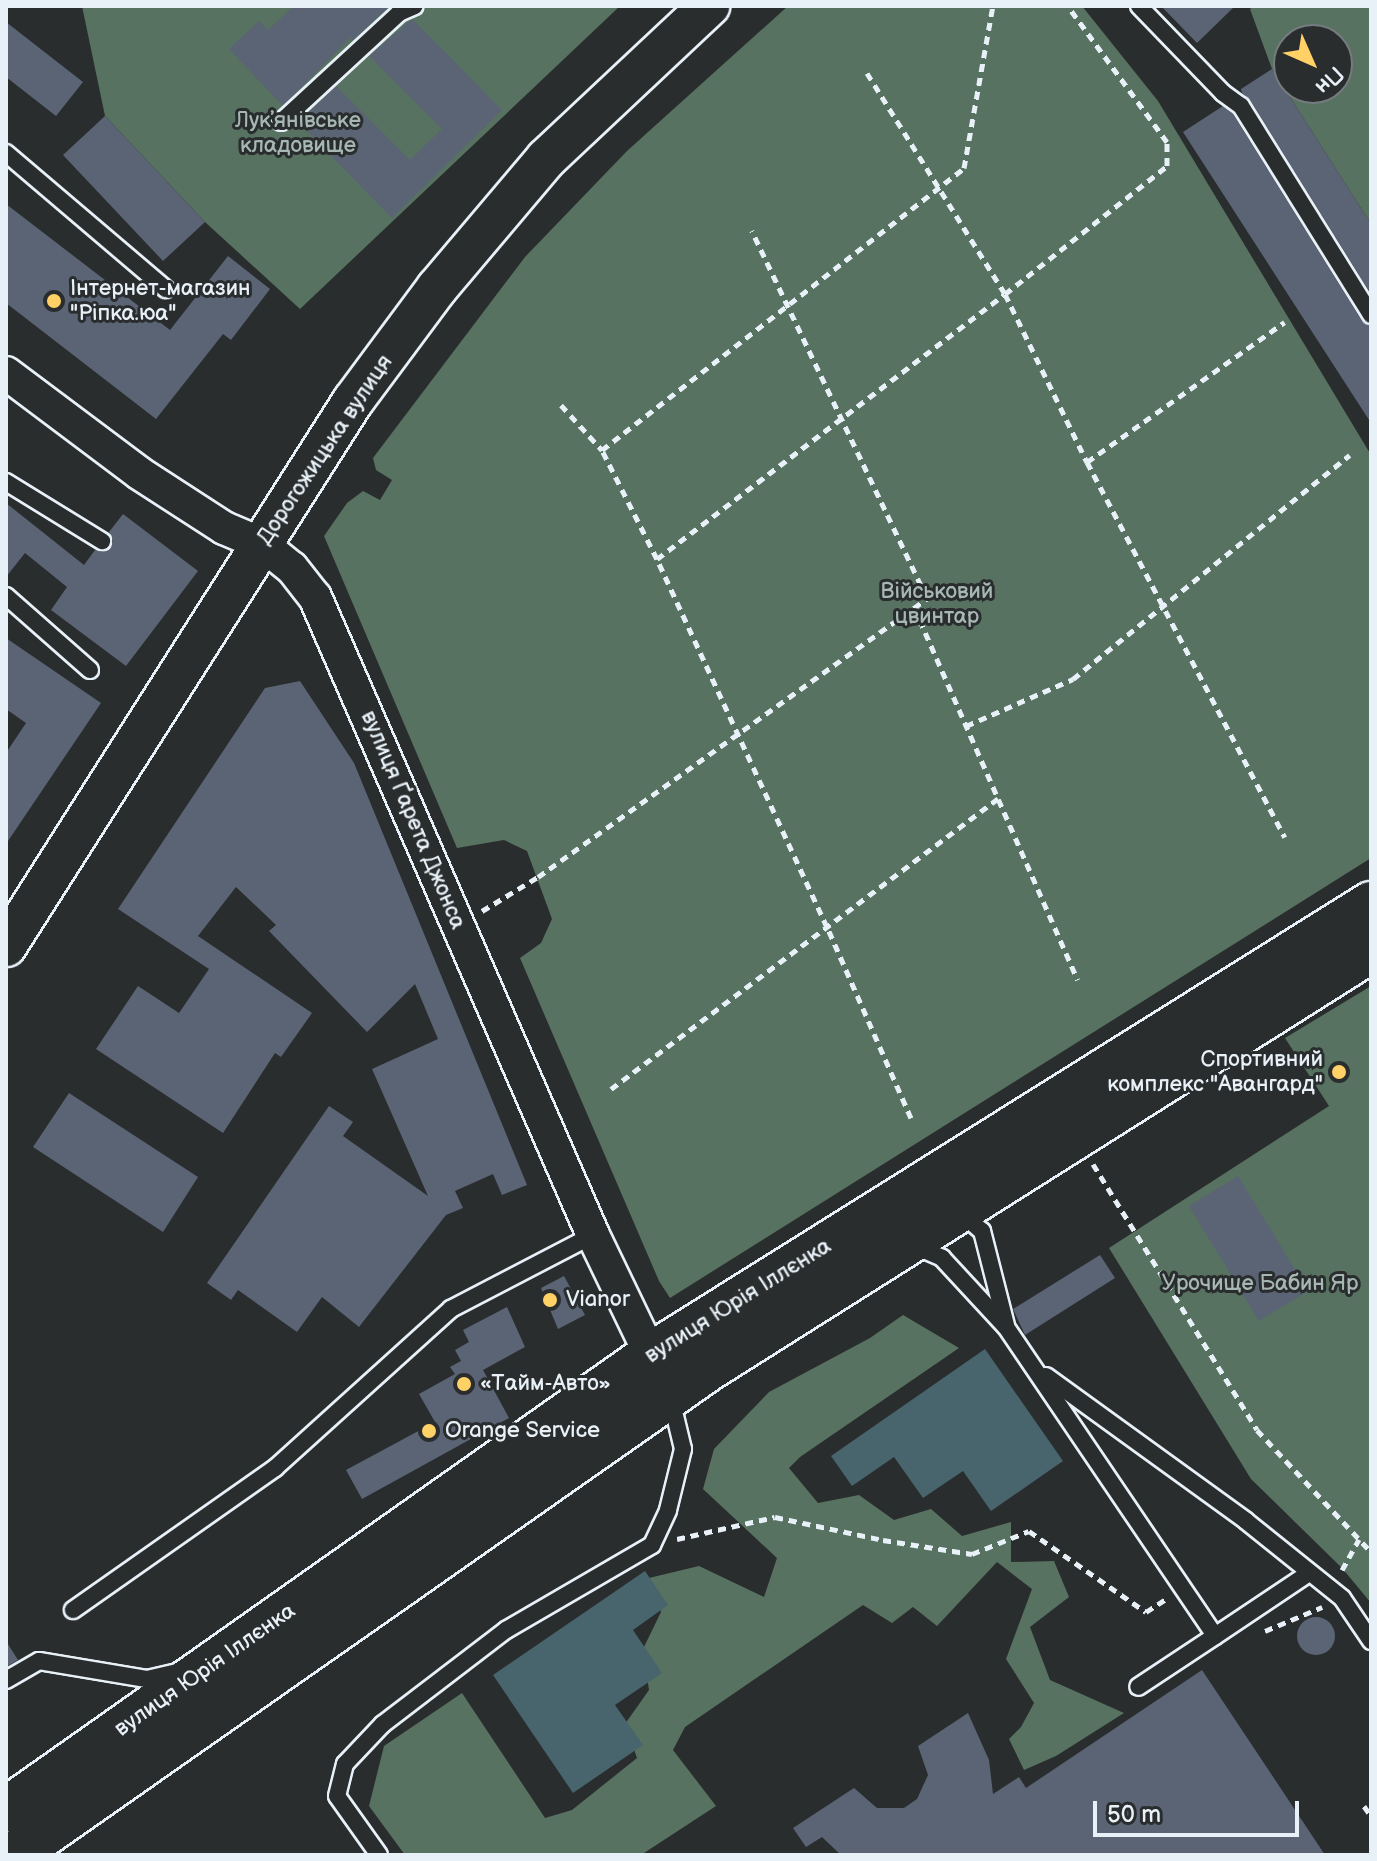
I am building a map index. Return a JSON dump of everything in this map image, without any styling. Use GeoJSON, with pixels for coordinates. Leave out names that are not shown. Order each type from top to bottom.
{"type":"FeatureCollection","features":[{"type":"Feature","properties":{"kind":"main road","name":"вулиця Юрія Іллєнка"},"geometry":{"type":"LineString","coordinates":[[6,1810],[651,1355],[1371,904]]}},
{"type":"Feature","properties":{"kind":"main road","name":"вулиця Юрія Іллєнка"},"geometry":{"type":"LineString","coordinates":[[14,1855],[670,1394],[1371,950]]}},
{"type":"Feature","properties":{"kind":"street","name":"Дорогожицька вулиця"},"geometry":{"type":"LineString","coordinates":[[6,946],[353,401],[437,288],[546,159],[709,6]]}},
{"type":"Feature","properties":{"kind":"street","name":"вулиця Ґарета Джонса"},"geometry":{"type":"LineString","coordinates":[[6,373],[139,473],[224,528],[262,544],[292,568],[315,597],[593,1235],[670,1394]]}},
{"type":"Feature","properties":{"kind":"lane"},"geometry":{"type":"LineString","coordinates":[[281,122],[399,13],[415,6]]}},
{"type":"Feature","properties":{"kind":"lane"},"geometry":{"type":"LineString","coordinates":[[1139,6],[1223,93],[1241,106],[1371,315]]}},
{"type":"Feature","properties":{"kind":"lane"},"geometry":{"type":"LineString","coordinates":[[6,153],[166,289]]}},
{"type":"Feature","properties":{"kind":"lane"},"geometry":{"type":"LineString","coordinates":[[6,482],[102,541]]}},
{"type":"Feature","properties":{"kind":"lane"},"geometry":{"type":"LineString","coordinates":[[6,596],[90,670]]}},
{"type":"Feature","properties":{"kind":"lane"},"geometry":{"type":"LineString","coordinates":[[958,1210],[982,1231],[1006,1327]]}},
{"type":"Feature","properties":{"kind":"lane"},"geometry":{"type":"LineString","coordinates":[[73,1610],[275,1468],[451,1309],[593,1235]]}},
{"type":"Feature","properties":{"kind":"lane"},"geometry":{"type":"LineString","coordinates":[[907,1243],[942,1258],[1006,1327],[1215,1636]]}},
{"type":"Feature","properties":{"kind":"lane"},"geometry":{"type":"LineString","coordinates":[[1035,1368],[1246,1521],[1342,1598],[1371,1641]]}},
{"type":"Feature","properties":{"kind":"lane"},"geometry":{"type":"LineString","coordinates":[[379,1855],[337,1796],[345,1764],[383,1724],[506,1630],[652,1545],[668,1510],[683,1449],[670,1394]]}},
{"type":"Feature","properties":{"kind":"lane"},"geometry":{"type":"LineString","coordinates":[[1138,1687],[1309,1573]]}},
{"type":"Feature","properties":{"kind":"lane"},"geometry":{"type":"LineString","coordinates":[[6,1680],[39,1661],[147,1679],[214,1664]]}},
{"type":"Feature","properties":{"kind":"path"},"geometry":{"type":"LineString","coordinates":[[602,450],[964,168],[993,6]]}},
{"type":"Feature","properties":{"kind":"path"},"geometry":{"type":"LineString","coordinates":[[657,559],[1005,294],[1167,166],[1167,142],[1068,6]]}},
{"type":"Feature","properties":{"kind":"path"},"geometry":{"type":"LineString","coordinates":[[867,73],[1005,294],[1087,462],[1285,837]]}},
{"type":"Feature","properties":{"kind":"path"},"geometry":{"type":"LineString","coordinates":[[477,914],[538,877],[927,598],[752,231]]}},
{"type":"Feature","properties":{"kind":"path"},"geometry":{"type":"LineString","coordinates":[[1087,462],[1285,322]]}},
{"type":"Feature","properties":{"kind":"path"},"geometry":{"type":"LineString","coordinates":[[561,405],[602,450],[657,559],[827,927],[911,1118]]}},
{"type":"Feature","properties":{"kind":"path"},"geometry":{"type":"LineString","coordinates":[[966,726],[1073,679],[1350,455]]}},
{"type":"Feature","properties":{"kind":"path"},"geometry":{"type":"LineString","coordinates":[[914,607],[1078,980]]}},
{"type":"Feature","properties":{"kind":"path"},"geometry":{"type":"LineString","coordinates":[[611,1089],[998,798]]}},
{"type":"Feature","properties":{"kind":"path"},"geometry":{"type":"LineString","coordinates":[[1092,1162],[1257,1430],[1371,1552]]}},
{"type":"Feature","properties":{"kind":"path"},"geometry":{"type":"LineString","coordinates":[[652,1545],[775,1517],[883,1540],[972,1554],[1029,1531],[1146,1612],[1183,1587]]}},
{"type":"Feature","properties":{"kind":"path"},"geometry":{"type":"LineString","coordinates":[[1256,1635],[1342,1598],[1342,1568],[1359,1539]]}},
{"type":"Feature","properties":{"kind":"path"},"geometry":{"type":"LineString","coordinates":[[1364,1806],[1371,1816]]}},
{"type":"Feature","properties":{"kind":"green space","name":"Лукʼянівське кладовище"},"geometry":{"type":"Polygon","coordinates":[[[82,6],[620,6],[300,309],[205,222],[105,116],[82,6]]]}},
{"type":"Feature","properties":{"kind":"green space","name":"Військовий цвинтар"},"geometry":{"type":"Polygon","coordinates":[[[788,6],[1082,6],[1158,101],[1371,455],[1371,858],[670,1298],[659,1281],[520,958],[541,943],[552,919],[527,851],[504,840],[457,848],[324,536],[347,503],[363,491],[380,500],[392,480],[376,470],[373,458],[525,257],[627,151],[788,6]]]}},
{"type":"Feature","properties":{"kind":"green space"},"geometry":{"type":"Polygon","coordinates":[[[1253,6],[1371,6],[1371,224],[1294,104],[1353,104],[1353,24],[1273,24],[1272,69],[1250,9],[1253,6]]]}},
{"type":"Feature","properties":{"kind":"green space","name":"Урочище Бабин Яр"},"geometry":{"type":"Polygon","coordinates":[[[1371,986],[1371,1603],[1342,1568],[1251,1479],[1109,1248],[1329,1106],[1285,1038],[1371,986]]]}},
{"type":"Feature","properties":{"kind":"green space"},"geometry":{"type":"Polygon","coordinates":[[[903,1315],[959,1348],[800,1457],[789,1468],[818,1503],[859,1495],[894,1520],[931,1509],[962,1536],[1011,1522],[1011,1562],[1054,1561],[1069,1597],[1030,1627],[1050,1680],[1124,1713],[1056,1756],[1024,1770],[1009,1739],[1021,1727],[1034,1703],[1006,1659],[1032,1589],[997,1562],[937,1626],[913,1607],[892,1623],[863,1605],[685,1727],[673,1750],[716,1806],[641,1855],[405,1855],[369,1806],[384,1746],[462,1693],[545,1818],[572,1810],[637,1758],[625,1724],[649,1690],[643,1649],[661,1612],[649,1578],[699,1566],[764,1597],[777,1558],[703,1489],[714,1449],[769,1392],[870,1338],[903,1315]]]}},
{"type":"Feature","properties":{"kind":"water"},"geometry":{"type":"Polygon","coordinates":[[[985,1349],[1063,1461],[991,1511],[963,1471],[923,1498],[894,1457],[852,1486],[831,1456],[985,1349]]]}},
{"type":"Feature","properties":{"kind":"water"},"geometry":{"type":"Polygon","coordinates":[[[645,1571],[668,1605],[633,1630],[662,1673],[615,1705],[643,1745],[573,1793],[493,1675],[645,1571]]]}},
{"type":"Feature","properties":{"kind":"building"},"geometry":{"type":"Polygon","coordinates":[[[294,6],[390,6],[353,40],[350,38],[283,106],[229,49],[259,21],[268,30],[294,6]]]}},
{"type":"Feature","properties":{"kind":"building"},"geometry":{"type":"Polygon","coordinates":[[[1161,6],[1235,6],[1197,43],[1161,6]]]}},
{"type":"Feature","properties":{"kind":"building"},"geometry":{"type":"Polygon","coordinates":[[[412,19],[502,110],[392,218],[298,122],[336,86],[410,160],[442,129],[369,56],[412,19]]]}},
{"type":"Feature","properties":{"kind":"building"},"geometry":{"type":"Polygon","coordinates":[[[6,22],[83,82],[56,116],[6,77],[6,22]]]}},
{"type":"Feature","properties":{"kind":"building"},"geometry":{"type":"Polygon","coordinates":[[[1272,69],[1273,104],[1294,104],[1371,224],[1371,294],[1250,100],[1241,89],[1272,69]]]}},
{"type":"Feature","properties":{"kind":"building"},"geometry":{"type":"Polygon","coordinates":[[[1223,106],[1233,114],[1362,321],[1371,326],[1371,423],[1183,132],[1223,106]]]}},
{"type":"Feature","properties":{"kind":"building"},"geometry":{"type":"Polygon","coordinates":[[[105,116],[205,222],[163,261],[63,155],[105,116]]]}},
{"type":"Feature","properties":{"kind":"building"},"geometry":{"type":"Polygon","coordinates":[[[6,204],[170,330],[228,256],[270,289],[231,340],[223,334],[156,419],[6,303],[6,204]]]}},
{"type":"Feature","properties":{"kind":"building"},"geometry":{"type":"Polygon","coordinates":[[[6,503],[84,565],[95,550],[102,552],[111,547],[113,541],[109,532],[123,514],[198,571],[126,666],[51,610],[67,587],[25,553],[6,577],[6,503]]]}},
{"type":"Feature","properties":{"kind":"building"},"geometry":{"type":"Polygon","coordinates":[[[6,638],[101,703],[6,844],[6,753],[26,723],[6,709],[6,638]]]}},
{"type":"Feature","properties":{"kind":"building"},"geometry":{"type":"Polygon","coordinates":[[[300,681],[354,763],[527,1185],[502,1195],[493,1174],[455,1191],[463,1208],[446,1215],[359,1327],[322,1297],[297,1332],[238,1290],[231,1300],[207,1283],[329,1106],[353,1122],[343,1136],[428,1196],[372,1069],[438,1039],[415,984],[367,1032],[269,931],[276,925],[236,887],[198,936],[312,1013],[281,1057],[275,1053],[223,1133],[96,1049],[138,986],[179,1013],[209,969],[118,909],[265,688],[300,681]]]}},
{"type":"Feature","properties":{"kind":"building"},"geometry":{"type":"Polygon","coordinates":[[[69,1093],[198,1177],[163,1232],[33,1147],[69,1093]]]}},
{"type":"Feature","properties":{"kind":"building"},"geometry":{"type":"Polygon","coordinates":[[[1238,1176],[1308,1291],[1259,1321],[1189,1206],[1238,1176]]]}},
{"type":"Feature","properties":{"kind":"building"},"geometry":{"type":"Polygon","coordinates":[[[1100,1255],[1115,1278],[1025,1335],[1013,1309],[1100,1255]]]}},
{"type":"Feature","properties":{"kind":"building"},"geometry":{"type":"Polygon","coordinates":[[[564,1276],[585,1315],[558,1329],[541,1288],[564,1276]]]}},
{"type":"Feature","properties":{"kind":"building","name":"«Тайм-Авто»"},"geometry":{"type":"Polygon","coordinates":[[[507,1307],[525,1347],[483,1370],[509,1418],[362,1499],[346,1470],[435,1422],[419,1394],[455,1374],[450,1367],[461,1361],[455,1350],[469,1342],[463,1330],[507,1307]]]}},
{"type":"Feature","properties":{"kind":"building"},"geometry":{"type":"Polygon","coordinates":[[[1316,1617],[1329,1623],[1335,1636],[1329,1649],[1316,1655],[1303,1649],[1297,1636],[1303,1623],[1316,1617]]]}},
{"type":"Feature","properties":{"kind":"building"},"geometry":{"type":"Polygon","coordinates":[[[6,1641],[18,1660],[6,1667],[6,1641]]]}},
{"type":"Feature","properties":{"kind":"building"},"geometry":{"type":"Polygon","coordinates":[[[1202,1670],[1325,1855],[841,1855],[822,1837],[806,1847],[793,1828],[854,1788],[877,1808],[904,1808],[917,1799],[928,1775],[918,1746],[968,1713],[989,1760],[993,1794],[1019,1777],[1026,1788],[1202,1670]]]}},
{"type":"Feature","properties":{"kind":"place","name":"Інтернет-магазин \"Ріпка.юа\""},"geometry":{"type":"Point","coordinates":[54,301]}},
{"type":"Feature","properties":{"kind":"place","name":"Спортивний комплекс \"Авангард\""},"geometry":{"type":"Point","coordinates":[1339,1072]}},
{"type":"Feature","properties":{"kind":"place","name":"Vianor"},"geometry":{"type":"Point","coordinates":[550,1300]}},
{"type":"Feature","properties":{"kind":"place","name":"«Тайм-Авто»"},"geometry":{"type":"Point","coordinates":[464,1384]}},
{"type":"Feature","properties":{"kind":"place","name":"Orange Service"},"geometry":{"type":"Point","coordinates":[429,1431]}}]}
